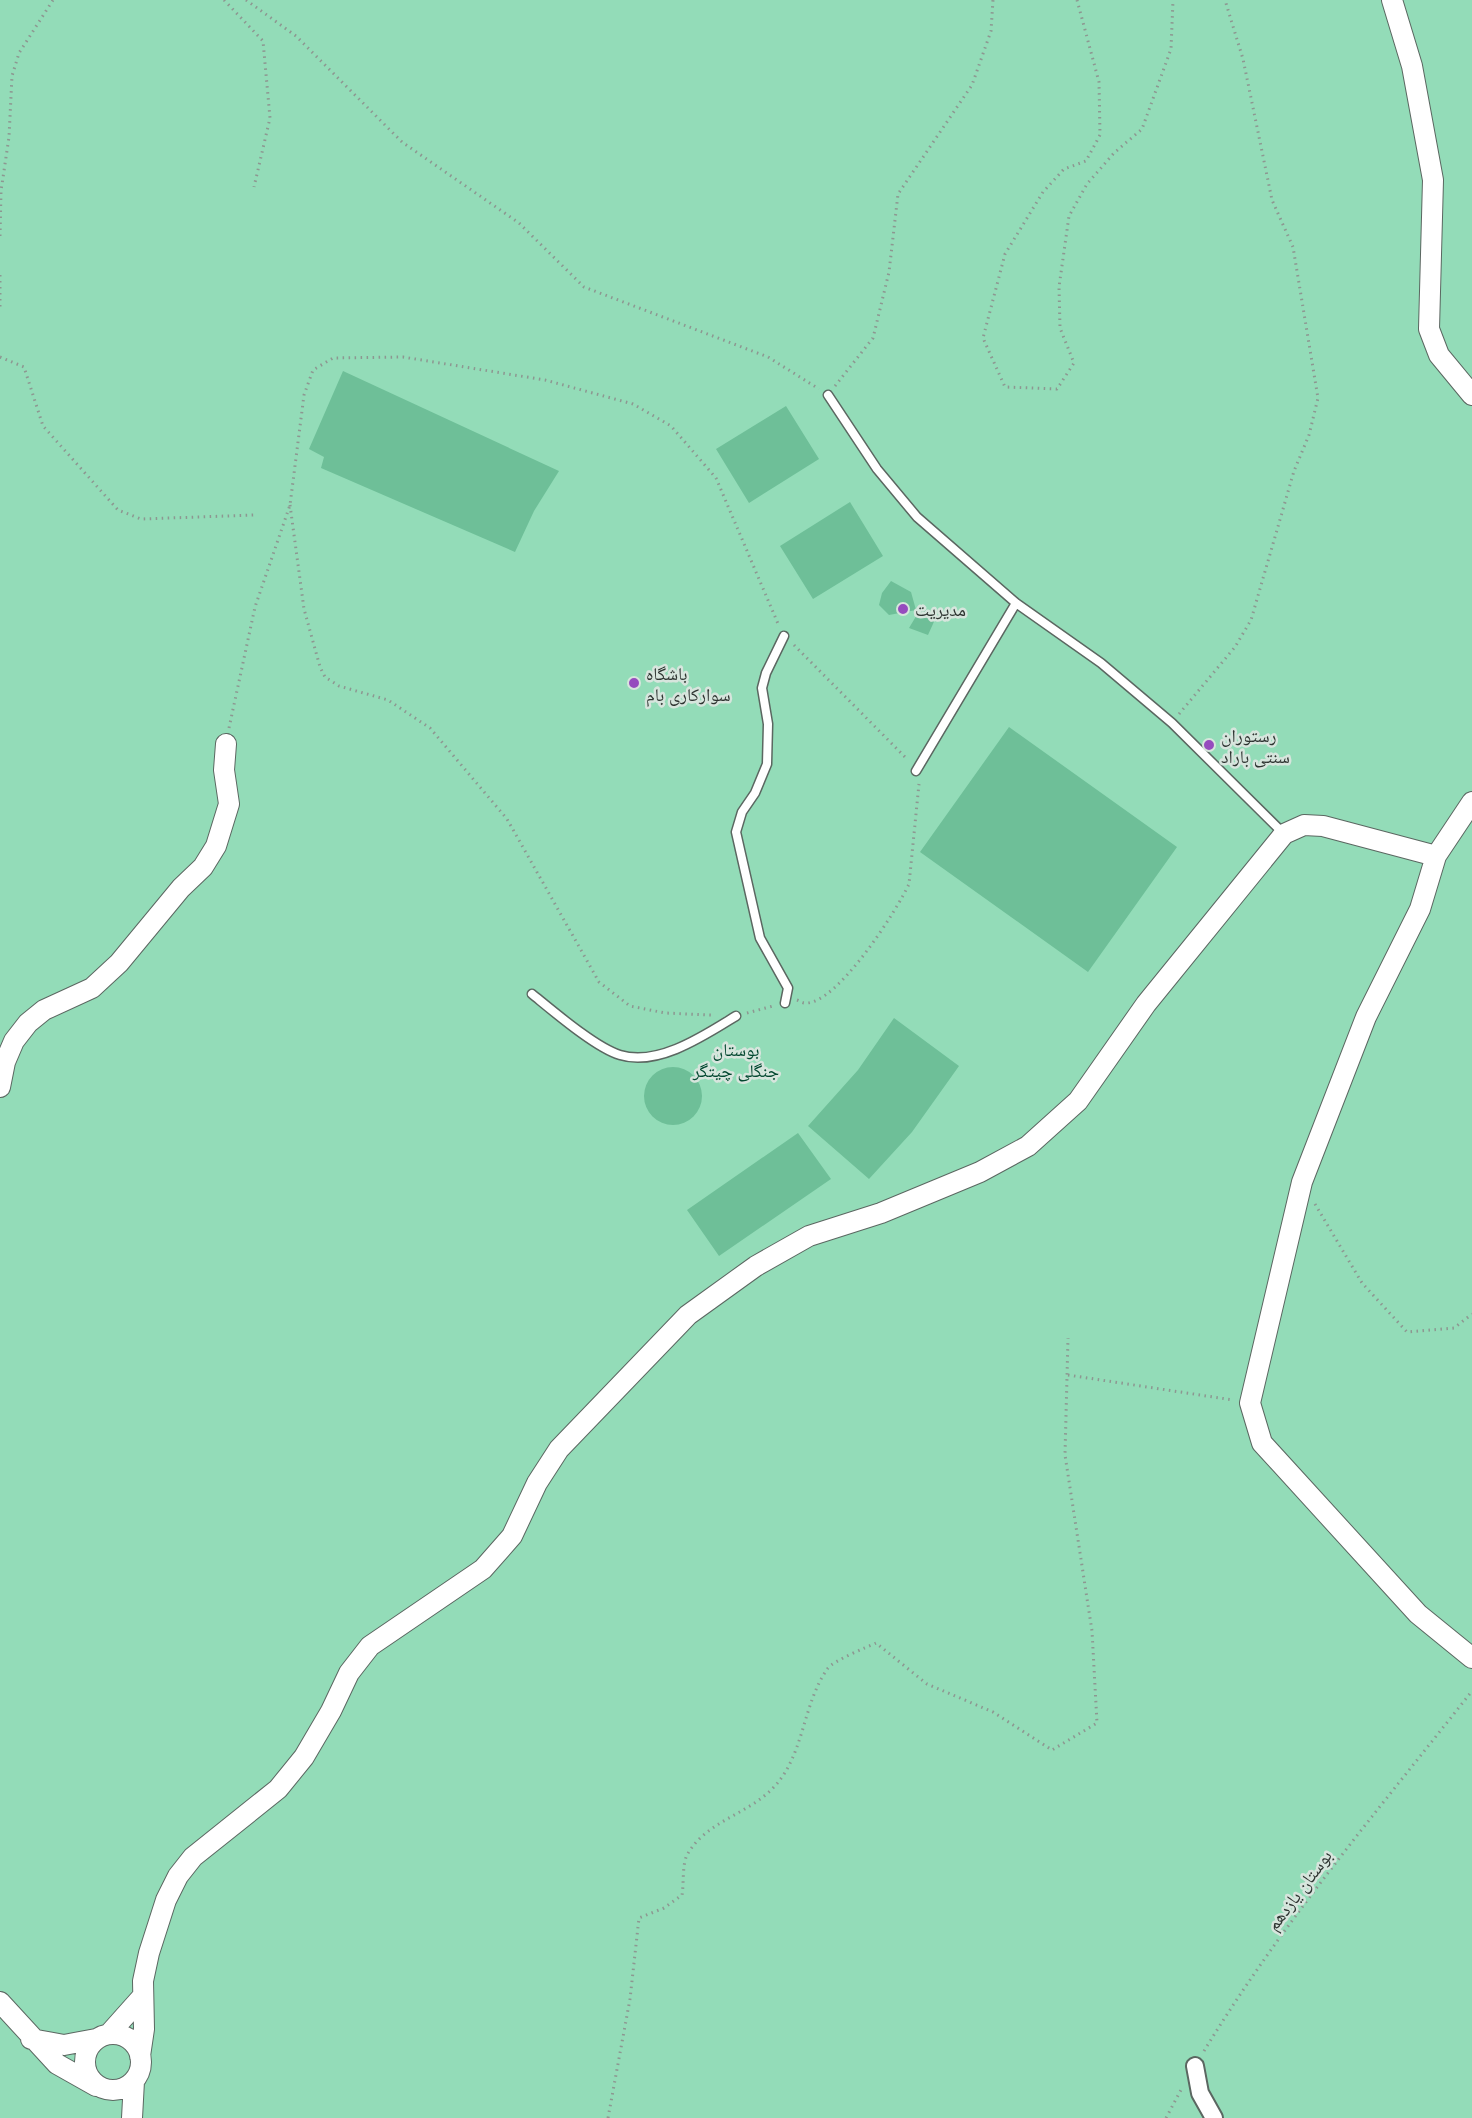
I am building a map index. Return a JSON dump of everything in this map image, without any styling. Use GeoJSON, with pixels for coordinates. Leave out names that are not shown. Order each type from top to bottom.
{"type":"FeatureCollection","features":[{"type":"Feature","properties":{"kind":"street"},"geometry":{"type":"LineString","coordinates":[[1392,0],[1412,66],[1433,180],[1429,329],[1439,355],[1472,395]]}},
{"type":"Feature","properties":{"kind":"street"},"geometry":{"type":"LineString","coordinates":[[0,1087],[5,1062],[14,1041],[28,1023],[44,1010],[92,988],[119,963],[181,888],[203,867],[216,846],[229,804],[224,770],[226,744]]}},
{"type":"Feature","properties":{"kind":"street"},"geometry":{"type":"LineString","coordinates":[[1472,802],[1436,856],[1420,909],[1366,1017],[1302,1182],[1250,1403],[1262,1443],[1418,1614],[1472,1658]]}},
{"type":"Feature","properties":{"kind":"street"},"geometry":{"type":"LineString","coordinates":[[132,2118],[134,2081],[140,2070],[144,2029],[142,1997],[149,1953],[162,1910],[178,1876],[193,1857],[278,1789],[304,1757],[331,1711],[349,1673],[370,1646],[483,1569],[512,1536],[537,1483],[559,1449],[688,1315],[756,1266],[809,1236],[881,1213],[980,1172],[1029,1146],[1078,1101],[1146,1004],[1284,834],[1304,825],[1323,826],[1436,856]]}},
{"type":"Feature","properties":{"kind":"street"},"geometry":{"type":"LineString","coordinates":[[124,2118],[84,2062],[87,2049],[103,2037],[142,1997]]}},
{"type":"Feature","properties":{"kind":"street"},"geometry":{"type":"LineString","coordinates":[[0,2002],[31,2039],[57,2064],[100,2087],[122,2089],[134,2081]]}},
{"type":"Feature","properties":{"kind":"street"},"geometry":{"type":"LineString","coordinates":[[31,2039],[64,2045],[103,2037],[123,2036],[134,2044],[140,2056]]}},
{"type":"Feature","properties":{"kind":"street"},"geometry":{"type":"LineString","coordinates":[[1194,2066],[1200,2093],[1214,2118]]}},
{"type":"Feature","properties":{"kind":"lane"},"geometry":{"type":"LineString","coordinates":[[828,395],[878,469],[917,517],[1016,603],[1101,663],[1172,723],[1284,834]]}},
{"type":"Feature","properties":{"kind":"lane"},"geometry":{"type":"LineString","coordinates":[[916,771],[1016,603]]}},
{"type":"Feature","properties":{"kind":"lane"},"geometry":{"type":"LineString","coordinates":[[784,636],[766,673],[762,688],[768,724],[767,764],[755,794],[742,812],[736,832],[760,938],[788,988],[785,1003]]}},
{"type":"Feature","properties":{"kind":"lane"},"geometry":{"type":"LineString","coordinates":[[532,994],[581,1032],[620,1056],[652,1056],[685,1047],[736,1016]]}},
{"type":"Feature","properties":{"kind":"path"},"geometry":{"type":"LineString","coordinates":[[0,236],[1,191],[9,137],[12,76],[19,53],[53,0]]}},
{"type":"Feature","properties":{"kind":"path"},"geometry":{"type":"LineString","coordinates":[[224,0],[264,41],[270,118],[254,187]]}},
{"type":"Feature","properties":{"kind":"path"},"geometry":{"type":"LineString","coordinates":[[246,0],[296,36],[402,142],[519,224],[584,287],[768,357],[828,395],[873,338],[889,272],[898,194],[972,84],[991,31],[993,0]]}},
{"type":"Feature","properties":{"kind":"path"},"geometry":{"type":"LineString","coordinates":[[1077,0],[1099,82],[1100,135],[1086,161],[1064,169],[1044,192],[1005,254],[983,338],[1005,387],[1057,389],[1074,363],[1060,328],[1059,287],[1069,216],[1087,184],[1114,153],[1142,129],[1171,49],[1173,0]]}},
{"type":"Feature","properties":{"kind":"path"},"geometry":{"type":"LineString","coordinates":[[1172,723],[1235,647],[1251,620],[1294,471],[1309,435],[1318,398],[1293,248],[1272,200],[1243,59],[1225,0]]}},
{"type":"Feature","properties":{"kind":"path"},"geometry":{"type":"LineString","coordinates":[[0,275],[0,308]]}},
{"type":"Feature","properties":{"kind":"path"},"geometry":{"type":"LineString","coordinates":[[0,357],[24,367],[43,426],[118,510],[141,519],[255,515]]}},
{"type":"Feature","properties":{"kind":"path"},"geometry":{"type":"LineString","coordinates":[[226,744],[255,607],[290,505],[304,395],[313,370],[333,358],[403,357],[545,380],[633,404],[670,426],[716,478],[784,636],[902,752],[916,771],[920,783],[909,884],[904,896],[869,948],[844,980],[828,993],[808,1003],[799,1000],[736,1016],[665,1014],[630,1006],[599,982],[507,819],[430,728],[388,700],[339,686],[325,676],[320,667],[304,609],[290,505]]}},
{"type":"Feature","properties":{"kind":"path"},"geometry":{"type":"LineString","coordinates":[[1302,1182],[1362,1284],[1407,1332],[1454,1328],[1472,1314]]}},
{"type":"Feature","properties":{"kind":"path"},"geometry":{"type":"LineString","coordinates":[[608,2118],[630,2000],[639,1918],[664,1908],[682,1895],[686,1856],[709,1828],[745,1809],[773,1788],[796,1750],[813,1700],[829,1667],[876,1643],[927,1684],[993,1712],[1052,1750],[1097,1724],[1092,1631],[1065,1455],[1068,1338]]}},
{"type":"Feature","properties":{"kind":"path"},"geometry":{"type":"LineString","coordinates":[[1067,1375],[1250,1403]]}},
{"type":"Feature","properties":{"kind":"path","name":"بوستان یازدهم"},"geometry":{"type":"LineString","coordinates":[[1166,2118],[1194,2066],[1240,1992],[1288,1926],[1472,1692]]}},
{"type":"Feature","properties":{"kind":"green space","name":"بوستان جنگلی چیتگر"},"geometry":{"type":"Polygon","coordinates":[[[0,0],[1472,0],[1472,2118],[0,2118],[0,0]]]}},
{"type":"Feature","properties":{"kind":"building"},"geometry":{"type":"Polygon","coordinates":[[[343,371],[559,471],[534,511],[515,552],[321,468],[324,457],[309,449],[343,371]]]}},
{"type":"Feature","properties":{"kind":"building"},"geometry":{"type":"Polygon","coordinates":[[[786,406],[819,459],[749,503],[716,449],[786,406]]]}},
{"type":"Feature","properties":{"kind":"building"},"geometry":{"type":"Polygon","coordinates":[[[850,502],[883,556],[813,599],[780,546],[850,502]]]}},
{"type":"Feature","properties":{"kind":"building","name":"مدیریت"},"geometry":{"type":"Polygon","coordinates":[[[891,581],[911,592],[916,610],[889,615],[879,605],[882,593],[891,581]]]}},
{"type":"Feature","properties":{"kind":"building"},"geometry":{"type":"Polygon","coordinates":[[[921,608],[937,615],[928,635],[909,628],[921,608]]]}},
{"type":"Feature","properties":{"kind":"building"},"geometry":{"type":"Polygon","coordinates":[[[1009,727],[1177,847],[1088,972],[920,852],[1009,727]]]}},
{"type":"Feature","properties":{"kind":"building"},"geometry":{"type":"Polygon","coordinates":[[[894,1018],[959,1066],[912,1132],[869,1179],[808,1126],[858,1070],[894,1018]]]}},
{"type":"Feature","properties":{"kind":"building"},"geometry":{"type":"Polygon","coordinates":[[[673,1067],[684,1069],[694,1075],[700,1085],[702,1096],[700,1107],[694,1117],[684,1123],[673,1125],[662,1123],[652,1117],[646,1107],[644,1096],[646,1085],[652,1075],[662,1069],[673,1067]]]}},
{"type":"Feature","properties":{"kind":"building"},"geometry":{"type":"Polygon","coordinates":[[[798,1133],[831,1179],[719,1256],[687,1210],[798,1133]]]}},
{"type":"Feature","properties":{"kind":"place","name":"مدیریت"},"geometry":{"type":"Point","coordinates":[903,609]}},
{"type":"Feature","properties":{"kind":"place","name":"باشگاه سوارکاری بام"},"geometry":{"type":"Point","coordinates":[634,683]}},
{"type":"Feature","properties":{"kind":"place","name":"رستوران سنتی باراد"},"geometry":{"type":"Point","coordinates":[1209,745]}}]}
